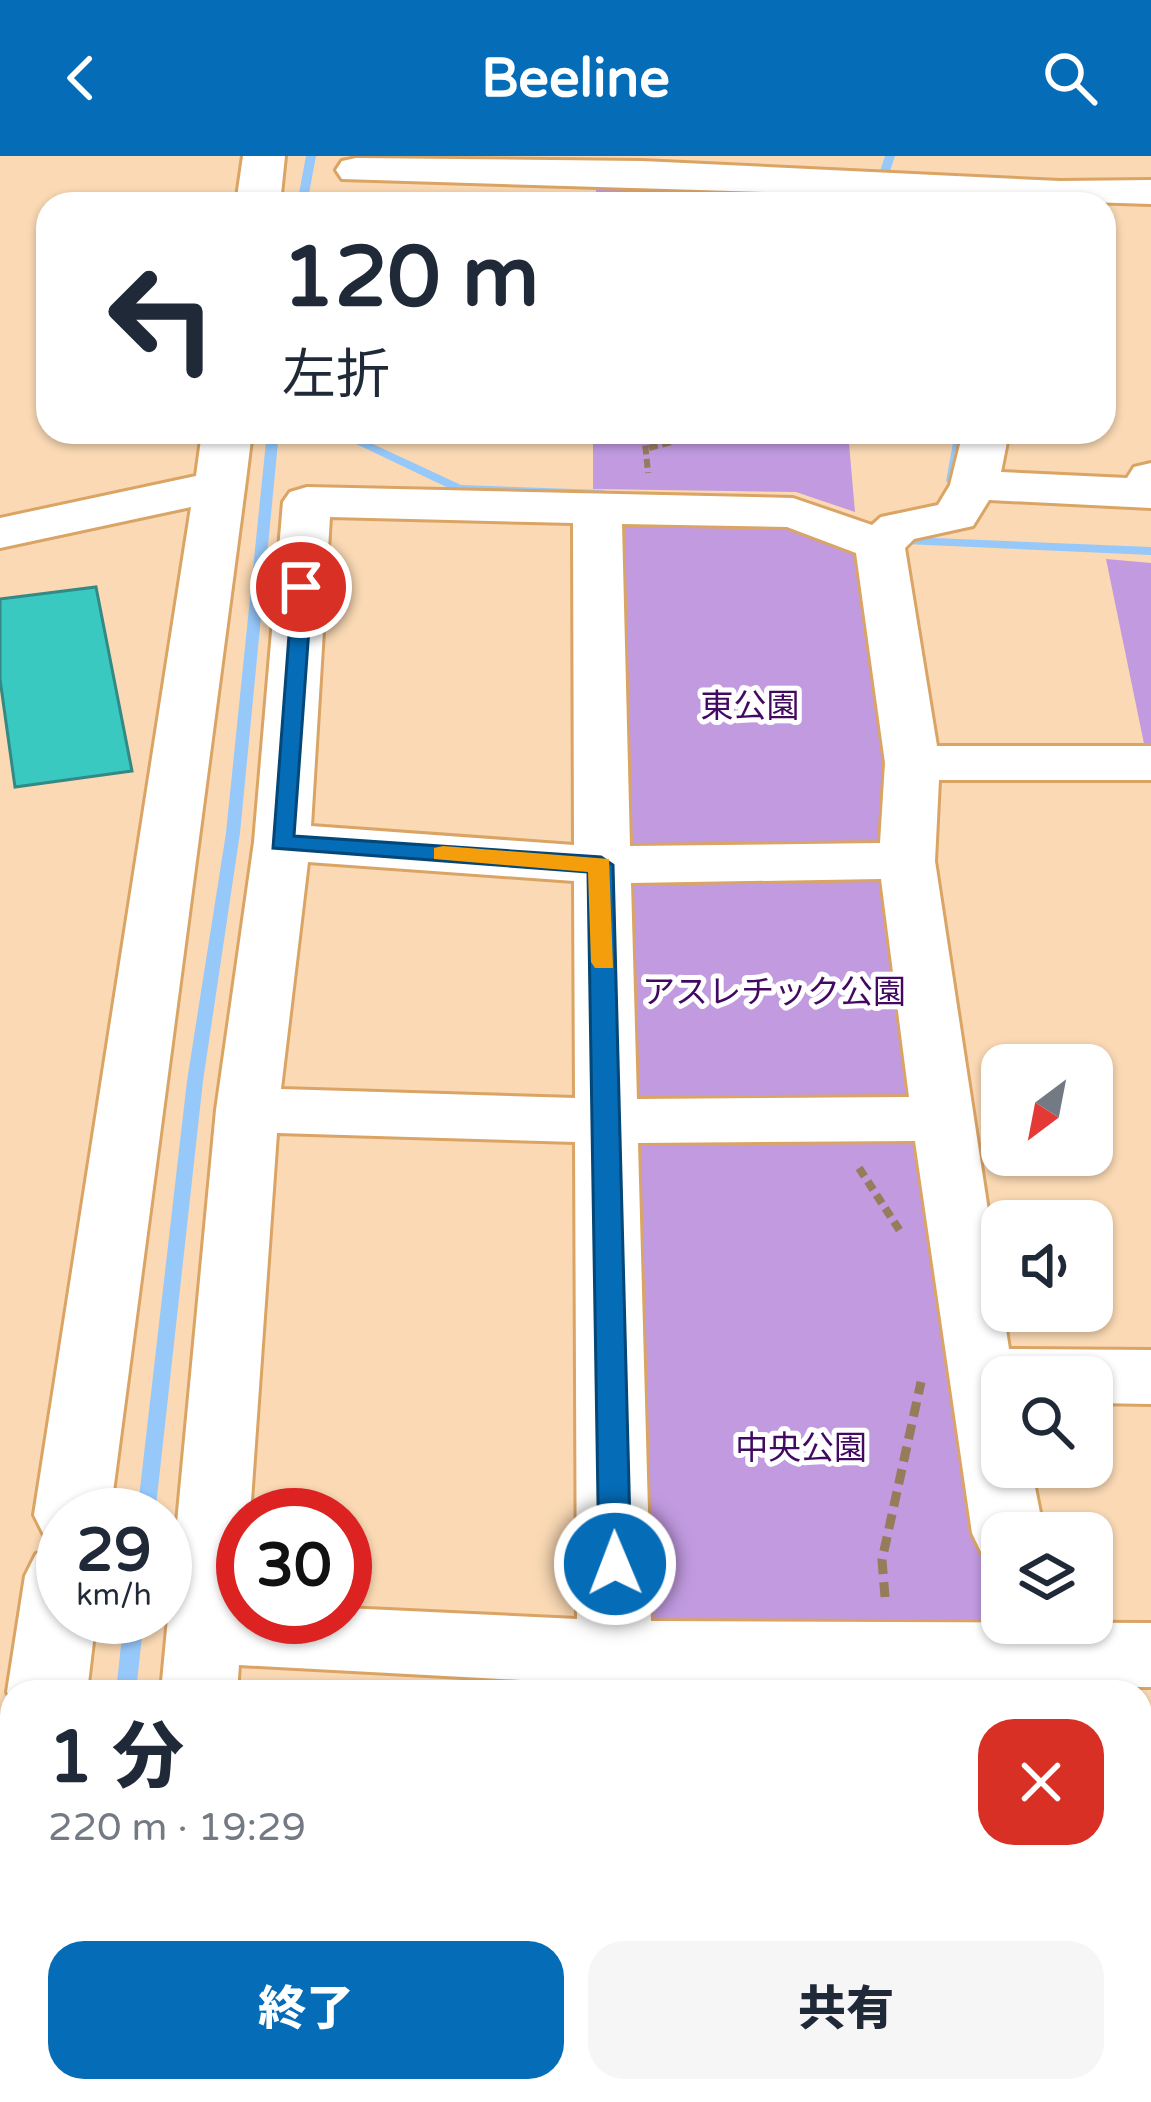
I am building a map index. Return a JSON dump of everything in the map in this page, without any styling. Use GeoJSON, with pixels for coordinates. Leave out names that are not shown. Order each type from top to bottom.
{"type":"FeatureCollection","features":[{"type":"Feature","properties":{"kind":"street"},"geometry":{"type":"LineString","coordinates":[[260,192],[264,156]]}},
{"type":"Feature","properties":{"kind":"street"},"geometry":{"type":"LineString","coordinates":[[354,177],[905,171],[1020,192]]}},
{"type":"Feature","properties":{"kind":"street"},"geometry":{"type":"LineString","coordinates":[[1116,195],[1151,192]]}},
{"type":"Feature","properties":{"kind":"street"},"geometry":{"type":"LineString","coordinates":[[880,545],[898,527],[956,515],[974,485],[983,444]]}},
{"type":"Feature","properties":{"kind":"street"},"geometry":{"type":"LineString","coordinates":[[0,533],[167,495],[224,460]]}},
{"type":"Feature","properties":{"kind":"street"},"geometry":{"type":"LineString","coordinates":[[76,1488],[224,460]]}},
{"type":"Feature","properties":{"kind":"street"},"geometry":{"type":"LineString","coordinates":[[974,485],[1150,494],[1151,477]]}},
{"type":"Feature","properties":{"kind":"street"},"geometry":{"type":"LineString","coordinates":[[880,545],[793,513],[308,502],[282,842],[247,1110],[203,1662],[616,1672],[889,1653],[1151,1655]]}},
{"type":"Feature","properties":{"kind":"street"},"geometry":{"type":"LineString","coordinates":[[597,509],[616,1672]]}},
{"type":"Feature","properties":{"kind":"street"},"geometry":{"type":"LineString","coordinates":[[880,545],[911,763],[907,861],[947,1119],[950,1375],[1000,1512]]}},
{"type":"Feature","properties":{"kind":"street"},"geometry":{"type":"LineString","coordinates":[[911,763],[1150,768]]}},
{"type":"Feature","properties":{"kind":"street"},"geometry":{"type":"LineString","coordinates":[[282,842],[601,865],[907,861]]}},
{"type":"Feature","properties":{"kind":"street"},"geometry":{"type":"LineString","coordinates":[[247,1110],[610,1121],[947,1119]]}},
{"type":"Feature","properties":{"kind":"street"},"geometry":{"type":"LineString","coordinates":[[950,1375],[1151,1377]]}},
{"type":"Feature","properties":{"kind":"street"},"geometry":{"type":"LineString","coordinates":[[49,1680],[54,1644]]}},
{"type":"Feature","properties":{"kind":"path"},"geometry":{"type":"LineString","coordinates":[[648,444],[648,476]]}},
{"type":"Feature","properties":{"kind":"path"},"geometry":{"type":"LineString","coordinates":[[649,448],[664,444]]}},
{"type":"Feature","properties":{"kind":"path"},"geometry":{"type":"LineString","coordinates":[[836,1120],[849,1153],[902,1233]]}},
{"type":"Feature","properties":{"kind":"path"},"geometry":{"type":"LineString","coordinates":[[889,1653],[882,1560],[950,1375]]}},
{"type":"Feature","properties":{"kind":"green space"},"geometry":{"type":"Polygon","coordinates":[[[596,180],[825,192],[596,192],[596,180]]]}},
{"type":"Feature","properties":{"kind":"green space"},"geometry":{"type":"Polygon","coordinates":[[[593,444],[849,444],[855,512],[796,492],[593,489],[593,444]]]}},
{"type":"Feature","properties":{"kind":"green space"},"geometry":{"type":"Polygon","coordinates":[[[597,510],[793,513],[880,545],[981,1363],[981,1488],[996,1488],[999,1512],[981,1512],[981,1644],[1022,1644],[1030,1653],[1032,1680],[615,1680],[597,510]]]}},
{"type":"Feature","properties":{"kind":"green space"},"geometry":{"type":"Polygon","coordinates":[[[1106,559],[1151,563],[1151,763],[1148,763],[1106,559]]]}},
{"type":"Feature","properties":{"kind":"building"},"geometry":{"type":"Polygon","coordinates":[[[96,587],[132,771],[15,787],[0,679],[0,599],[96,587]]]}},
{"type":"Feature","properties":{"kind":"waterway"},"geometry":{"type":"LineString","coordinates":[[304,192],[311,156]]}},
{"type":"Feature","properties":{"kind":"waterway"},"geometry":{"type":"LineString","coordinates":[[883,177],[890,156]]}},
{"type":"Feature","properties":{"kind":"waterway"},"geometry":{"type":"LineString","coordinates":[[149,1488],[195,1081],[233,833],[272,444]]}},
{"type":"Feature","properties":{"kind":"waterway"},"geometry":{"type":"LineString","coordinates":[[363,444],[459,489],[603,494]]}},
{"type":"Feature","properties":{"kind":"waterway"},"geometry":{"type":"LineString","coordinates":[[952,481],[959,444]]}},
{"type":"Feature","properties":{"kind":"waterway"},"geometry":{"type":"LineString","coordinates":[[910,541],[1151,551]]}},
{"type":"Feature","properties":{"kind":"waterway"},"geometry":{"type":"LineString","coordinates":[[127,1680],[131,1644]]}},
{"type":"Feature","properties":{"kind":"slow traffic"},"geometry":{"type":"LineString","coordinates":[[443,854],[601,865],[604,962]]}},
{"type":"Feature","properties":{"kind":"route"},"geometry":{"type":"LineString","coordinates":[[301,587],[282,842],[601,865],[610,1121],[615,1564]]}},
{"type":"Feature","properties":{"kind":"park label","name":"東公園"},"geometry":{"type":"Point","coordinates":[750,705]}},
{"type":"Feature","properties":{"kind":"park label","name":"アスレチック公園"},"geometry":{"type":"Point","coordinates":[774,991]}},
{"type":"Feature","properties":{"kind":"park label","name":"中央公園"},"geometry":{"type":"Point","coordinates":[801,1447]}}]}
